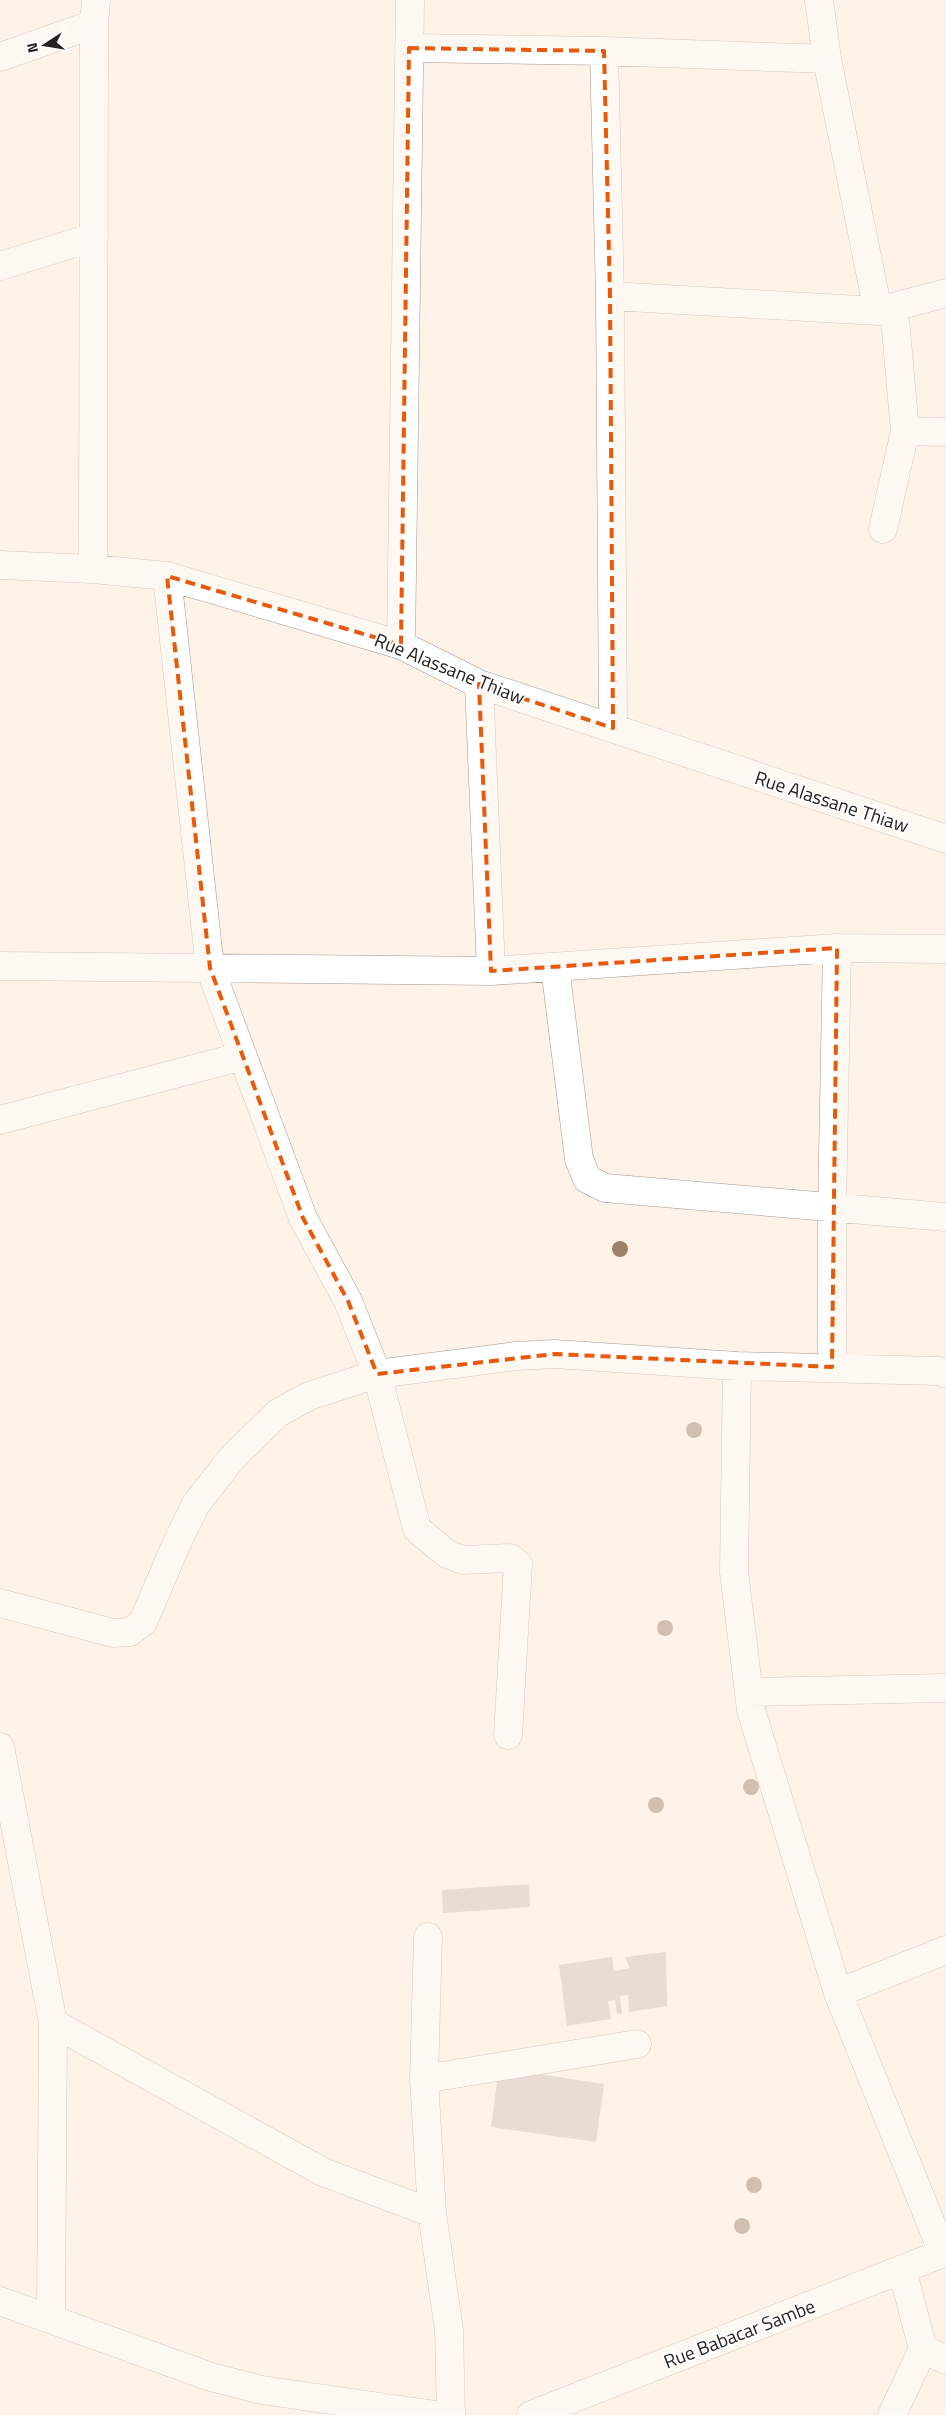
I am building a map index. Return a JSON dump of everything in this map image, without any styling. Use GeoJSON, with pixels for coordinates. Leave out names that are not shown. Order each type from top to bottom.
{"type":"FeatureCollection","features":[{"type":"Feature","properties":{"kind":"street"},"geometry":{"type":"LineString","coordinates":[[401,645],[410,0]]}},
{"type":"Feature","properties":{"kind":"street"},"geometry":{"type":"LineString","coordinates":[[819,0],[827,59],[886,309],[904,431],[883,529]]}},
{"type":"Feature","properties":{"kind":"street"},"geometry":{"type":"LineString","coordinates":[[0,58],[95,12],[93,569]]}},
{"type":"Feature","properties":{"kind":"street"},"geometry":{"type":"LineString","coordinates":[[410,48],[827,59]]}},
{"type":"Feature","properties":{"kind":"street"},"geometry":{"type":"LineString","coordinates":[[604,52],[610,296],[612,728]]}},
{"type":"Feature","properties":{"kind":"street"},"geometry":{"type":"LineString","coordinates":[[0,266],[94,237]]}},
{"type":"Feature","properties":{"kind":"street"},"geometry":{"type":"LineString","coordinates":[[610,296],[886,309],[946,293]]}},
{"type":"Feature","properties":{"kind":"street"},"geometry":{"type":"LineString","coordinates":[[904,431],[946,432]]}},
{"type":"Feature","properties":{"kind":"street","name":"Rue Alassane Thiaw"},"geometry":{"type":"LineString","coordinates":[[0,565],[93,569],[167,576],[401,645],[479,684],[946,839]]}},
{"type":"Feature","properties":{"kind":"street"},"geometry":{"type":"LineString","coordinates":[[167,576],[210,968],[303,1218],[348,1301],[377,1374],[417,1528],[448,1554],[463,1560],[510,1558],[518,1564],[508,1735]]}},
{"type":"Feature","properties":{"kind":"street"},"geometry":{"type":"LineString","coordinates":[[479,684],[491,971]]}},
{"type":"Feature","properties":{"kind":"street"},"geometry":{"type":"LineString","coordinates":[[0,966],[491,971],[836,948],[946,949]]}},
{"type":"Feature","properties":{"kind":"street"},"geometry":{"type":"LineString","coordinates":[[832,1367],[832,1207],[836,948]]}},
{"type":"Feature","properties":{"kind":"street"},"geometry":{"type":"LineString","coordinates":[[555,967],[579,1159],[588,1179],[605,1188],[946,1217]]}},
{"type":"Feature","properties":{"kind":"street"},"geometry":{"type":"LineString","coordinates":[[0,1120],[243,1056]]}},
{"type":"Feature","properties":{"kind":"street"},"geometry":{"type":"LineString","coordinates":[[0,1603],[113,1633],[130,1632],[143,1622],[196,1504],[232,1458],[278,1413],[309,1396],[377,1374],[516,1356],[555,1354],[737,1366],[832,1367],[939,1372],[946,1374]]}},
{"type":"Feature","properties":{"kind":"street"},"geometry":{"type":"LineString","coordinates":[[737,1366],[734,1572],[751,1710],[838,1993],[945,2252]]}},
{"type":"Feature","properties":{"kind":"street"},"geometry":{"type":"LineString","coordinates":[[749,1692],[946,1688]]}},
{"type":"Feature","properties":{"kind":"street"},"geometry":{"type":"LineString","coordinates":[[0,1746],[53,2023],[51,2318]]}},
{"type":"Feature","properties":{"kind":"street"},"geometry":{"type":"LineString","coordinates":[[428,1937],[424,2079],[432,2213],[449,2330],[451,2415]]}},
{"type":"Feature","properties":{"kind":"street"},"geometry":{"type":"LineString","coordinates":[[838,1993],[946,1950]]}},
{"type":"Feature","properties":{"kind":"street"},"geometry":{"type":"LineString","coordinates":[[53,2023],[323,2172],[432,2213]]}},
{"type":"Feature","properties":{"kind":"street"},"geometry":{"type":"LineString","coordinates":[[424,2079],[637,2044]]}},
{"type":"Feature","properties":{"kind":"street","name":"Rue Babacar Sambe"},"geometry":{"type":"LineString","coordinates":[[531,2415],[945,2252]]}},
{"type":"Feature","properties":{"kind":"street"},"geometry":{"type":"LineString","coordinates":[[892,2415],[934,2354],[902,2269]]}},
{"type":"Feature","properties":{"kind":"street"},"geometry":{"type":"LineString","coordinates":[[0,2300],[211,2378],[262,2390],[436,2415]]}},
{"type":"Feature","properties":{"kind":"highlighted area"},"geometry":{"type":"Polygon","coordinates":[[[409,48],[604,51],[610,296],[613,728],[479,684],[491,971],[837,948],[832,1367],[555,1354],[377,1374],[348,1301],[303,1218],[210,968],[167,576],[401,645],[409,48]]]}},
{"type":"Feature","properties":{"kind":"building"},"geometry":{"type":"Polygon","coordinates":[[[529,1884],[530,1907],[443,1913],[442,1890],[529,1884]]]}},
{"type":"Feature","properties":{"kind":"building"},"geometry":{"type":"Polygon","coordinates":[[[666,1952],[667,2006],[629,2012],[628,1995],[620,1996],[622,2014],[617,2014],[615,2000],[608,2001],[611,2019],[567,2026],[559,1965],[612,1957],[614,1971],[630,1968],[625,1957],[666,1952]]]}},
{"type":"Feature","properties":{"kind":"building"},"geometry":{"type":"Polygon","coordinates":[[[499,2068],[604,2084],[596,2142],[491,2127],[499,2068]]]}}]}
